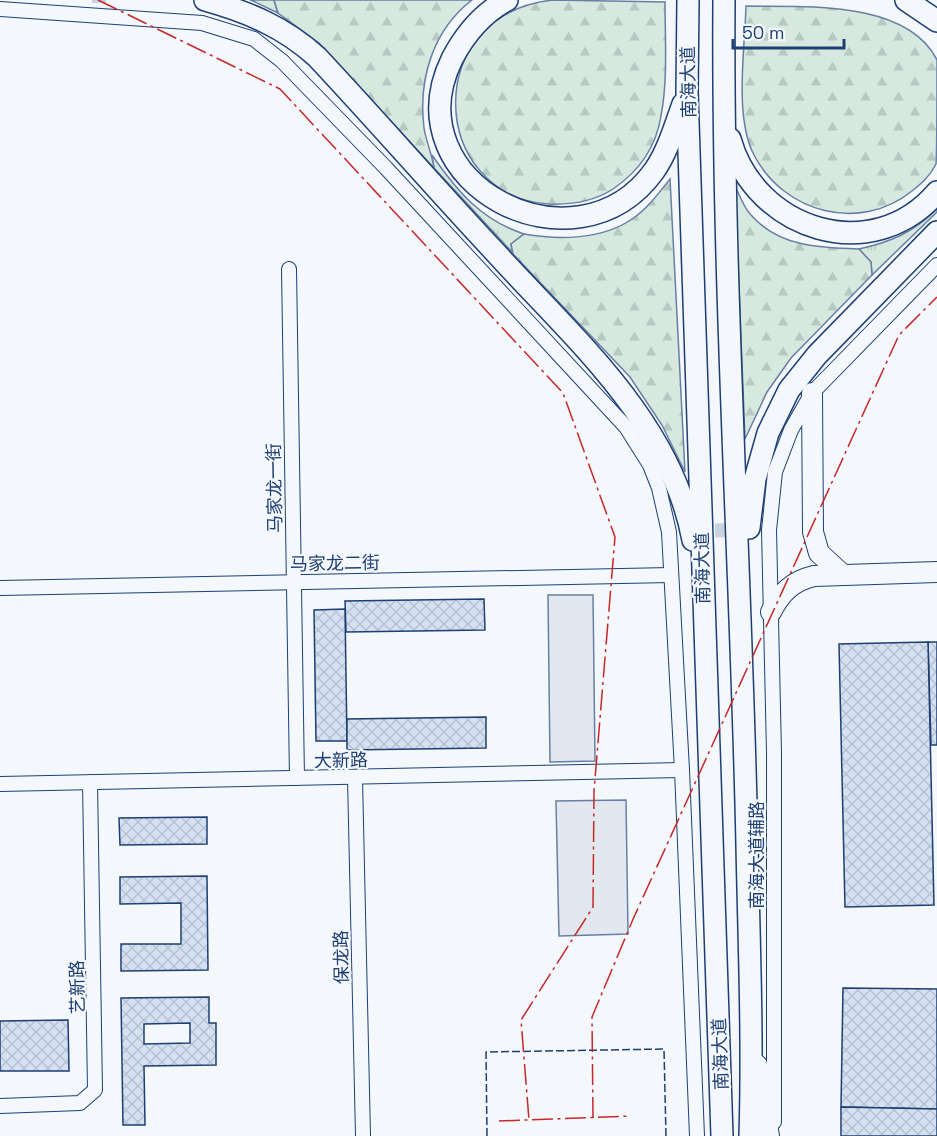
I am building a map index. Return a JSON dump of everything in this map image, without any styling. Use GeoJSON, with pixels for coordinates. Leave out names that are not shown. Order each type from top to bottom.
{"type":"FeatureCollection","features":[{"type":"Feature","properties":{"kind":"main road"},"geometry":{"type":"LineString","coordinates":[[205,0],[240,10],[269,23],[295,38],[317,57],[595,359],[647,425],[671,470],[691,529],[704,622]]}},
{"type":"Feature","properties":{"kind":"main road"},"geometry":{"type":"LineString","coordinates":[[507,0],[491,9],[459,45],[447,70],[441,96],[441,120],[446,142],[456,164],[471,182],[491,198],[534,216],[557,220],[595,212],[623,201],[654,170],[667,148],[687,92]]}},
{"type":"Feature","properties":{"kind":"main road","name":"南海大道"},"geometry":{"type":"LineString","coordinates":[[688,0],[687,92],[722,1136]]}},
{"type":"Feature","properties":{"kind":"main road","name":"南海大道"},"geometry":{"type":"LineString","coordinates":[[724,0],[727,297],[741,621],[751,1034],[750,1136]]}},
{"type":"Feature","properties":{"kind":"main road"},"geometry":{"type":"LineString","coordinates":[[906,0],[937,21]]}},
{"type":"Feature","properties":{"kind":"main road"},"geometry":{"type":"LineString","coordinates":[[724,113],[736,158],[753,187],[783,214],[805,224],[853,233],[875,230],[894,224],[913,213],[937,192]]}},
{"type":"Feature","properties":{"kind":"main road"},"geometry":{"type":"LineString","coordinates":[[741,621],[751,502],[768,433],[777,412],[789,390],[817,355],[937,232]]}},
{"type":"Feature","properties":{"kind":"street"},"geometry":{"type":"LineString","coordinates":[[0,9],[99,9],[202,23],[254,39],[282,61],[386,168],[626,427],[656,480],[675,532],[671,575],[682,770],[696,1136]]}},
{"type":"Feature","properties":{"kind":"street","name":"南海大道辅路"},"geometry":{"type":"LineString","coordinates":[[774,1136],[774,753],[770,574],[764,530],[782,451],[812,393],[937,265]]}},
{"type":"Feature","properties":{"kind":"street","name":"马家龙一街"},"geometry":{"type":"LineString","coordinates":[[289,269],[297,778]]}},
{"type":"Feature","properties":{"kind":"street"},"geometry":{"type":"LineString","coordinates":[[812,393],[813,532],[819,553],[842,574]]}},
{"type":"Feature","properties":{"kind":"street"},"geometry":{"type":"LineString","coordinates":[[771,612],[784,591],[793,584],[814,576],[937,572]]}},
{"type":"Feature","properties":{"kind":"street","name":"马家龙二街"},"geometry":{"type":"LineString","coordinates":[[0,588],[671,575]]}},
{"type":"Feature","properties":{"kind":"street","name":"大新路"},"geometry":{"type":"LineString","coordinates":[[0,784],[682,770]]}},
{"type":"Feature","properties":{"kind":"street","name":"保龙路"},"geometry":{"type":"LineString","coordinates":[[355,778],[363,1136]]}},
{"type":"Feature","properties":{"kind":"street","name":"艺新路"},"geometry":{"type":"LineString","coordinates":[[0,1106],[80,1103],[95,1090],[90,782]]}},
{"type":"Feature","properties":{"kind":"street"},"geometry":{"type":"LineString","coordinates":[[751,1034],[769,1136]]}},
{"type":"Feature","properties":{"kind":"street"},"geometry":{"type":"LineString","coordinates":[[715,1136],[722,1102]]}},
{"type":"Feature","properties":{"kind":"green space"},"geometry":{"type":"Polygon","coordinates":[[[250,0],[274,0],[278,13],[253,1],[250,0]]]}},
{"type":"Feature","properties":{"kind":"green space"},"geometry":{"type":"Polygon","coordinates":[[[274,0],[472,0],[447,26],[431,57],[426,74],[423,92],[424,128],[434,168],[319,43],[278,13],[274,0]]]}},
{"type":"Feature","properties":{"kind":"green space"},"geometry":{"type":"Polygon","coordinates":[[[553,0],[665,2],[665,88],[655,138],[638,167],[613,189],[590,200],[565,204],[548,204],[508,193],[479,170],[462,139],[456,104],[461,68],[479,37],[510,12],[553,0]]]}},
{"type":"Feature","properties":{"kind":"green space"},"geometry":{"type":"Polygon","coordinates":[[[746,6],[797,6],[852,11],[879,17],[903,26],[923,40],[937,60],[936,164],[926,179],[892,204],[870,211],[847,213],[825,210],[803,203],[784,191],[767,175],[754,155],[744,122],[742,82],[746,6]]]}},
{"type":"Feature","properties":{"kind":"green space"},"geometry":{"type":"Polygon","coordinates":[[[432,155],[471,203],[495,221],[524,234],[511,244],[513,253],[434,168],[432,155]]]}},
{"type":"Feature","properties":{"kind":"green space"},"geometry":{"type":"Polygon","coordinates":[[[670,179],[685,472],[662,425],[630,377],[513,254],[511,244],[524,234],[580,237],[620,226],[643,210],[670,179]]]}},
{"type":"Feature","properties":{"kind":"green space"},"geometry":{"type":"Polygon","coordinates":[[[735,186],[749,212],[762,226],[774,234],[801,244],[859,249],[871,262],[872,275],[791,358],[767,392],[745,439],[735,186]]]}},
{"type":"Feature","properties":{"kind":"green space"},"geometry":{"type":"Polygon","coordinates":[[[937,209],[937,212],[872,275],[871,262],[859,249],[881,243],[911,230],[937,209]]]}},
{"type":"Feature","properties":{"kind":"shaded area"},"geometry":{"type":"Polygon","coordinates":[[[548,595],[593,595],[595,761],[550,762],[548,595]]]}},
{"type":"Feature","properties":{"kind":"shaded area"},"geometry":{"type":"Polygon","coordinates":[[[626,800],[628,934],[559,936],[556,801],[626,800]]]}},
{"type":"Feature","properties":{"kind":"building"},"geometry":{"type":"Polygon","coordinates":[[[484,599],[485,630],[346,632],[345,601],[484,599]]]}},
{"type":"Feature","properties":{"kind":"building"},"geometry":{"type":"Polygon","coordinates":[[[345,609],[347,741],[316,741],[314,610],[345,609]]]}},
{"type":"Feature","properties":{"kind":"building"},"geometry":{"type":"Polygon","coordinates":[[[928,642],[937,642],[937,745],[931,745],[928,642]]]}},
{"type":"Feature","properties":{"kind":"building"},"geometry":{"type":"Polygon","coordinates":[[[928,642],[934,905],[845,907],[839,644],[928,642]]]}},
{"type":"Feature","properties":{"kind":"building"},"geometry":{"type":"Polygon","coordinates":[[[486,717],[486,748],[347,750],[347,719],[486,717]]]}},
{"type":"Feature","properties":{"kind":"building"},"geometry":{"type":"Polygon","coordinates":[[[207,817],[207,844],[120,845],[119,818],[207,817]]]}},
{"type":"Feature","properties":{"kind":"building"},"geometry":{"type":"Polygon","coordinates":[[[207,876],[208,970],[121,971],[121,944],[181,944],[181,903],[120,904],[120,877],[207,876]]]}},
{"type":"Feature","properties":{"kind":"building"},"geometry":{"type":"Polygon","coordinates":[[[843,988],[937,989],[937,1109],[841,1107],[843,988]]]}},
{"type":"Feature","properties":{"kind":"building"},"geometry":{"type":"Polygon","coordinates":[[[209,997],[209,1023],[216,1023],[216,1065],[144,1066],[145,1125],[123,1125],[121,998],[209,997]],[[190,1023],[144,1024],[144,1044],[190,1043],[190,1023]]]}},
{"type":"Feature","properties":{"kind":"building"},"geometry":{"type":"Polygon","coordinates":[[[68,1020],[69,1071],[0,1071],[0,1021],[68,1020]]]}},
{"type":"Feature","properties":{"kind":"building"},"geometry":{"type":"Polygon","coordinates":[[[841,1107],[937,1109],[937,1136],[841,1136],[841,1107]]]}},
{"type":"Feature","properties":{"kind":"tunnel"},"geometry":{"type":"LineString","coordinates":[[694,531],[744,530]]}},
{"type":"Feature","properties":{"kind":"fence"},"geometry":{"type":"LineString","coordinates":[[487,1136],[486,1052],[664,1049],[666,1136]]}},
{"type":"Feature","properties":{"kind":"power"},"geometry":{"type":"LineString","coordinates":[[98,0],[280,89],[563,393],[615,537],[594,791],[593,907],[521,1020],[529,1120]]}},
{"type":"Feature","properties":{"kind":"power"},"geometry":{"type":"LineString","coordinates":[[593,1118],[592,1017],[634,917],[899,335],[937,297]]}},
{"type":"Feature","properties":{"kind":"power"},"geometry":{"type":"LineString","coordinates":[[499,1121],[630,1116]]}}]}
